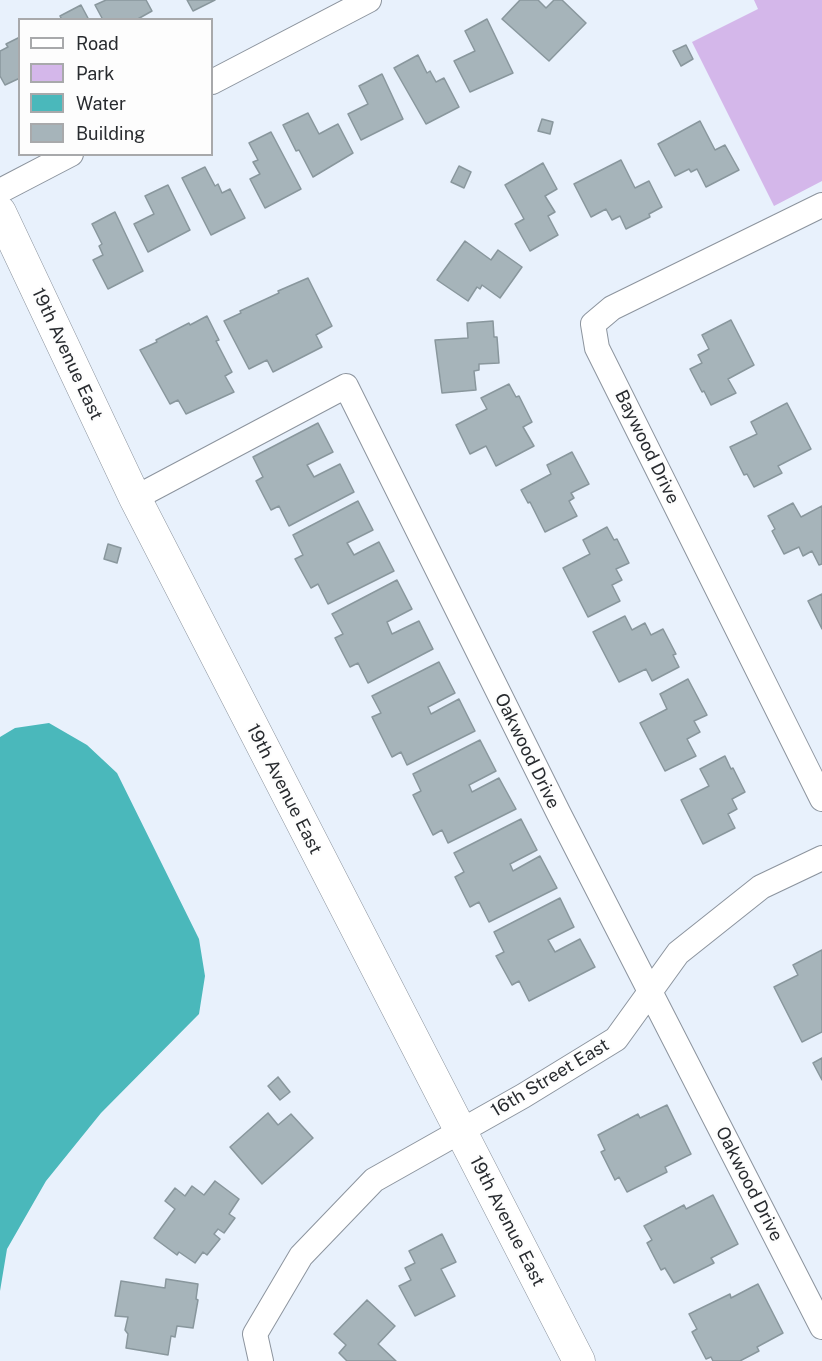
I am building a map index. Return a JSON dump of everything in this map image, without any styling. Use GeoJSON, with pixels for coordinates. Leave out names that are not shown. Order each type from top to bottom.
{"type":"FeatureCollection","features":[{"type":"Feature","properties":{"kind":"street"},"geometry":{"type":"LineString","coordinates":[[213,81],[369,0]]}},
{"type":"Feature","properties":{"kind":"street"},"geometry":{"type":"LineString","coordinates":[[0,191],[67,156]]}},
{"type":"Feature","properties":{"kind":"street","name":"Baywood Drive"},"geometry":{"type":"LineString","coordinates":[[822,205],[612,308],[593,324],[597,348],[822,799]]}},
{"type":"Feature","properties":{"kind":"street","name":"19th Avenue East"},"geometry":{"type":"LineString","coordinates":[[0,212],[135,498],[579,1361]]}},
{"type":"Feature","properties":{"kind":"street","name":"Oakwood Drive"},"geometry":{"type":"LineString","coordinates":[[135,498],[345,386],[558,813],[822,1327]]}},
{"type":"Feature","properties":{"kind":"street","name":"16th Street East"},"geometry":{"type":"LineString","coordinates":[[261,1361],[255,1334],[302,1256],[374,1180],[615,1040],[678,953],[761,887],[822,858]]}},
{"type":"Feature","properties":{"kind":"green space"},"geometry":{"type":"Polygon","coordinates":[[[754,0],[822,0],[822,181],[774,206],[692,42],[758,9],[754,0]]]}},
{"type":"Feature","properties":{"kind":"water"},"geometry":{"type":"Polygon","coordinates":[[[49,723],[87,745],[117,773],[199,939],[205,976],[199,1014],[101,1113],[46,1181],[7,1249],[0,1291],[0,737],[15,728],[49,723]]]}},
{"type":"Feature","properties":{"kind":"building"},"geometry":{"type":"Polygon","coordinates":[[[106,0],[146,0],[152,11],[140,18],[102,18],[95,5],[106,0]]]}},
{"type":"Feature","properties":{"kind":"building"},"geometry":{"type":"Polygon","coordinates":[[[187,0],[215,0],[193,11],[187,0]]]}},
{"type":"Feature","properties":{"kind":"building"},"geometry":{"type":"Polygon","coordinates":[[[520,0],[538,0],[546,8],[554,0],[562,0],[586,23],[549,61],[502,19],[520,0]]]}},
{"type":"Feature","properties":{"kind":"building"},"geometry":{"type":"Polygon","coordinates":[[[81,5],[88,18],[61,18],[60,16],[81,5]]]}},
{"type":"Feature","properties":{"kind":"building"},"geometry":{"type":"Polygon","coordinates":[[[487,19],[513,73],[470,92],[454,61],[475,51],[465,31],[487,19]]]}},
{"type":"Feature","properties":{"kind":"building"},"geometry":{"type":"Polygon","coordinates":[[[18,38],[18,79],[5,85],[0,76],[0,51],[8,47],[6,44],[18,38]]]}},
{"type":"Feature","properties":{"kind":"building"},"geometry":{"type":"Polygon","coordinates":[[[686,45],[693,59],[681,66],[673,51],[686,45]]]}},
{"type":"Feature","properties":{"kind":"building"},"geometry":{"type":"Polygon","coordinates":[[[418,55],[427,73],[430,71],[436,82],[444,78],[459,107],[426,124],[394,68],[418,55]]]}},
{"type":"Feature","properties":{"kind":"building"},"geometry":{"type":"Polygon","coordinates":[[[382,74],[403,119],[361,140],[348,114],[368,104],[359,86],[382,74]]]}},
{"type":"Feature","properties":{"kind":"building"},"geometry":{"type":"Polygon","coordinates":[[[308,113],[319,134],[338,124],[353,153],[313,177],[283,125],[308,113]]]}},
{"type":"Feature","properties":{"kind":"building"},"geometry":{"type":"Polygon","coordinates":[[[542,119],[553,122],[550,134],[538,131],[542,119]]]}},
{"type":"Feature","properties":{"kind":"building"},"geometry":{"type":"Polygon","coordinates":[[[700,121],[715,150],[725,145],[739,170],[706,187],[697,169],[691,172],[689,169],[675,176],[658,144],[700,121]]]}},
{"type":"Feature","properties":{"kind":"building"},"geometry":{"type":"Polygon","coordinates":[[[271,132],[301,189],[265,208],[250,179],[260,174],[253,162],[258,160],[249,143],[271,132]]]}},
{"type":"Feature","properties":{"kind":"building"},"geometry":{"type":"Polygon","coordinates":[[[621,160],[635,188],[649,181],[662,207],[649,214],[650,217],[626,229],[620,216],[612,220],[606,209],[591,217],[574,184],[621,160]]]}},
{"type":"Feature","properties":{"kind":"building"},"geometry":{"type":"Polygon","coordinates":[[[543,163],[557,189],[545,196],[555,212],[548,216],[558,235],[530,251],[515,224],[524,219],[505,185],[543,163]]]}},
{"type":"Feature","properties":{"kind":"building"},"geometry":{"type":"Polygon","coordinates":[[[459,166],[471,172],[464,188],[451,182],[459,166]]]}},
{"type":"Feature","properties":{"kind":"building"},"geometry":{"type":"Polygon","coordinates":[[[205,167],[215,186],[218,184],[222,193],[230,189],[245,218],[211,235],[182,178],[205,167]]]}},
{"type":"Feature","properties":{"kind":"building"},"geometry":{"type":"Polygon","coordinates":[[[168,185],[190,230],[148,252],[134,224],[154,214],[145,196],[168,185]]]}},
{"type":"Feature","properties":{"kind":"building"},"geometry":{"type":"Polygon","coordinates":[[[115,212],[143,271],[108,289],[93,260],[103,255],[99,246],[102,244],[92,224],[115,212]]]}},
{"type":"Feature","properties":{"kind":"building"},"geometry":{"type":"Polygon","coordinates":[[[465,241],[491,260],[498,250],[522,267],[500,298],[482,285],[480,289],[477,287],[468,301],[437,280],[465,241]]]}},
{"type":"Feature","properties":{"kind":"building"},"geometry":{"type":"Polygon","coordinates":[[[308,278],[332,326],[316,335],[322,347],[273,372],[267,360],[249,369],[224,321],[279,293],[278,291],[308,278]]]}},
{"type":"Feature","properties":{"kind":"building"},"geometry":{"type":"Polygon","coordinates":[[[207,316],[219,340],[216,341],[232,372],[225,376],[234,392],[186,414],[178,400],[170,404],[140,350],[189,323],[190,325],[207,316]]]}},
{"type":"Feature","properties":{"kind":"building"},"geometry":{"type":"Polygon","coordinates":[[[731,320],[754,365],[728,379],[736,393],[711,405],[690,369],[702,363],[698,355],[709,349],[702,335],[731,320]]]}},
{"type":"Feature","properties":{"kind":"building"},"geometry":{"type":"Polygon","coordinates":[[[493,321],[499,363],[479,364],[479,370],[474,371],[476,390],[442,393],[435,340],[468,338],[467,323],[493,321]]]}},
{"type":"Feature","properties":{"kind":"building"},"geometry":{"type":"Polygon","coordinates":[[[509,384],[516,397],[519,396],[532,422],[523,427],[534,446],[496,466],[486,446],[470,454],[456,425],[487,409],[481,398],[509,384]]]}},
{"type":"Feature","properties":{"kind":"building"},"geometry":{"type":"Polygon","coordinates":[[[787,403],[811,449],[778,466],[782,473],[754,487],[747,474],[744,475],[730,447],[757,434],[751,422],[787,403]]]}},
{"type":"Feature","properties":{"kind":"building"},"geometry":{"type":"Polygon","coordinates":[[[318,423],[333,452],[307,465],[314,477],[340,464],[354,492],[289,526],[279,506],[271,510],[256,481],[263,477],[253,457],[318,423]]]}},
{"type":"Feature","properties":{"kind":"building"},"geometry":{"type":"Polygon","coordinates":[[[572,452],[589,484],[571,493],[574,498],[569,501],[577,516],[545,532],[530,502],[528,503],[521,490],[551,474],[547,465],[572,452]]]}},
{"type":"Feature","properties":{"kind":"building"},"geometry":{"type":"Polygon","coordinates":[[[358,501],[373,530],[347,543],[354,555],[379,542],[394,571],[328,604],[318,584],[311,588],[295,559],[303,555],[293,535],[358,501]]]}},
{"type":"Feature","properties":{"kind":"building"},"geometry":{"type":"Polygon","coordinates":[[[793,503],[801,517],[822,506],[822,564],[819,565],[812,551],[803,556],[799,547],[784,554],[772,531],[775,529],[768,516],[793,503]]]}},
{"type":"Feature","properties":{"kind":"building"},"geometry":{"type":"Polygon","coordinates":[[[607,527],[614,540],[617,539],[629,563],[616,569],[622,580],[612,585],[620,601],[588,617],[563,568],[590,554],[583,540],[607,527]]]}},
{"type":"Feature","properties":{"kind":"building"},"geometry":{"type":"Polygon","coordinates":[[[108,544],[121,548],[117,563],[104,559],[108,544]]]}},
{"type":"Feature","properties":{"kind":"building"},"geometry":{"type":"Polygon","coordinates":[[[397,580],[412,609],[387,622],[392,634],[419,621],[433,649],[368,683],[358,663],[350,667],[335,638],[343,634],[332,614],[397,580]]]}},
{"type":"Feature","properties":{"kind":"building"},"geometry":{"type":"Polygon","coordinates":[[[822,594],[822,629],[808,601],[822,594]]]}},
{"type":"Feature","properties":{"kind":"building"},"geometry":{"type":"Polygon","coordinates":[[[625,616],[632,630],[645,623],[651,635],[663,629],[676,654],[673,655],[679,667],[652,681],[646,669],[619,682],[593,632],[625,616]]]}},
{"type":"Feature","properties":{"kind":"building"},"geometry":{"type":"Polygon","coordinates":[[[439,662],[455,693],[428,707],[431,714],[459,699],[475,731],[407,765],[401,752],[392,757],[372,717],[381,713],[372,696],[439,662]]]}},
{"type":"Feature","properties":{"kind":"building"},"geometry":{"type":"Polygon","coordinates":[[[688,679],[707,715],[694,721],[700,732],[687,739],[696,756],[665,771],[640,723],[667,709],[660,694],[688,679]]]}},
{"type":"Feature","properties":{"kind":"building"},"geometry":{"type":"Polygon","coordinates":[[[480,740],[496,771],[469,785],[472,792],[499,778],[516,809],[448,843],[442,830],[433,835],[413,795],[421,791],[413,774],[480,740]]]}},
{"type":"Feature","properties":{"kind":"building"},"geometry":{"type":"Polygon","coordinates":[[[725,756],[745,792],[732,799],[737,809],[728,814],[735,828],[703,844],[681,800],[709,786],[700,769],[725,756]]]}},
{"type":"Feature","properties":{"kind":"building"},"geometry":{"type":"Polygon","coordinates":[[[521,819],[537,850],[510,864],[513,871],[540,856],[557,888],[489,922],[479,902],[470,907],[455,877],[464,872],[454,853],[521,819]]]}},
{"type":"Feature","properties":{"kind":"building"},"geometry":{"type":"Polygon","coordinates":[[[560,898],[574,927],[548,940],[555,952],[580,939],[595,967],[529,1001],[519,981],[512,985],[496,956],[504,952],[494,932],[560,898]]]}},
{"type":"Feature","properties":{"kind":"building"},"geometry":{"type":"Polygon","coordinates":[[[822,950],[822,1032],[802,1042],[774,987],[798,975],[793,965],[822,950]]]}},
{"type":"Feature","properties":{"kind":"building"},"geometry":{"type":"Polygon","coordinates":[[[822,1058],[822,1080],[813,1063],[822,1058]]]}},
{"type":"Feature","properties":{"kind":"building"},"geometry":{"type":"Polygon","coordinates":[[[278,1077],[290,1092],[280,1100],[268,1086],[278,1077]]]}},
{"type":"Feature","properties":{"kind":"building"},"geometry":{"type":"Polygon","coordinates":[[[667,1105],[691,1154],[665,1167],[667,1172],[627,1192],[619,1177],[615,1180],[601,1152],[605,1150],[598,1135],[638,1114],[640,1118],[667,1105]]]}},
{"type":"Feature","properties":{"kind":"building"},"geometry":{"type":"Polygon","coordinates":[[[268,1113],[278,1125],[291,1114],[313,1138],[262,1184],[230,1147],[268,1113]]]}},
{"type":"Feature","properties":{"kind":"building"},"geometry":{"type":"Polygon","coordinates":[[[215,1181],[239,1199],[229,1214],[235,1218],[224,1233],[218,1229],[214,1234],[220,1239],[207,1255],[203,1252],[195,1263],[179,1252],[177,1255],[154,1238],[175,1209],[165,1201],[175,1188],[185,1196],[192,1186],[204,1195],[215,1181]]]}},
{"type":"Feature","properties":{"kind":"building"},"geometry":{"type":"Polygon","coordinates":[[[713,1195],[738,1244],[711,1258],[714,1263],[674,1283],[665,1268],[661,1270],[647,1243],[652,1240],[644,1226],[684,1205],[686,1209],[713,1195]]]}},
{"type":"Feature","properties":{"kind":"building"},"geometry":{"type":"Polygon","coordinates":[[[442,1234],[456,1262],[441,1269],[455,1296],[415,1316],[399,1286],[411,1280],[405,1268],[415,1263],[409,1251],[442,1234]]]}},
{"type":"Feature","properties":{"kind":"building"},"geometry":{"type":"Polygon","coordinates":[[[166,1279],[198,1284],[196,1299],[198,1300],[193,1328],[177,1326],[175,1337],[171,1336],[168,1355],[126,1348],[128,1334],[125,1330],[128,1317],[115,1316],[121,1281],[165,1288],[166,1279]]]}},
{"type":"Feature","properties":{"kind":"building"},"geometry":{"type":"Polygon","coordinates":[[[758,1284],[783,1333],[757,1347],[759,1351],[740,1361],[713,1361],[711,1357],[706,1359],[692,1332],[697,1329],[689,1314],[730,1294],[731,1298],[758,1284]]]}},
{"type":"Feature","properties":{"kind":"building"},"geometry":{"type":"Polygon","coordinates":[[[367,1300],[395,1326],[378,1344],[396,1361],[347,1361],[339,1353],[346,1345],[334,1334],[367,1300]]]}}]}
